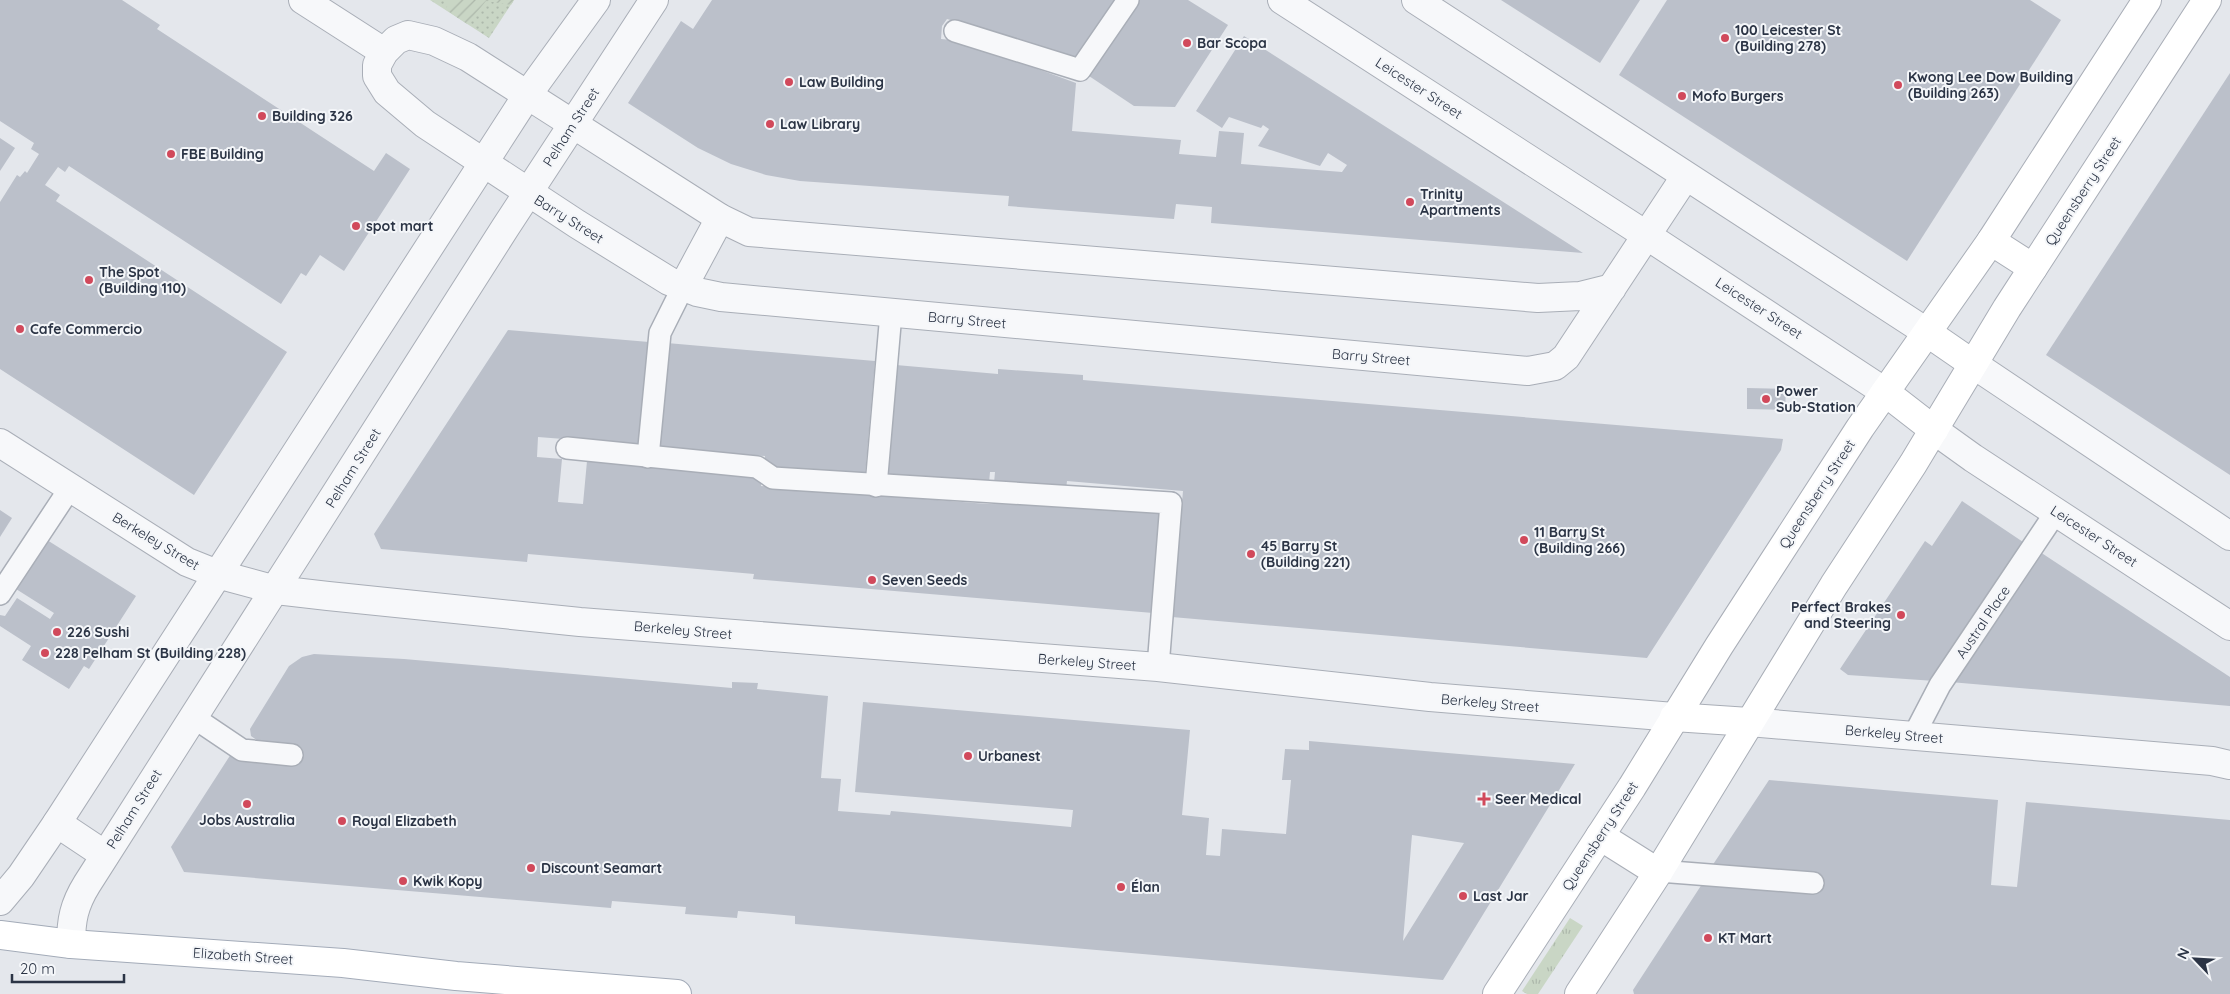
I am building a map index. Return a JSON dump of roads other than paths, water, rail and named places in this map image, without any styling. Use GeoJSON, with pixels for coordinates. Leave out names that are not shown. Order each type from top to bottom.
{"type":"FeatureCollection","features":[{"type":"Feature","properties":{"kind":"main road","name":"Queensberry Street"},"geometry":{"type":"LineString","coordinates":[[1497,994],[1885,392],[1991,241],[2147,0]]}},
{"type":"Feature","properties":{"kind":"main road","name":"Queensberry Street"},"geometry":{"type":"LineString","coordinates":[[1579,994],[1659,871],[1749,722],[1834,585],[1934,430],[2033,268],[2208,0]]}},
{"type":"Feature","properties":{"kind":"main road"},"geometry":{"type":"LineString","coordinates":[[1991,241],[2033,268]]}},
{"type":"Feature","properties":{"kind":"main road"},"geometry":{"type":"LineString","coordinates":[[1928,333],[1973,364]]}},
{"type":"Feature","properties":{"kind":"main road","name":"Leicester Street"},"geometry":{"type":"LineString","coordinates":[[1885,392],[1934,430]]}},
{"type":"Feature","properties":{"kind":"main road","name":"Berkeley Street"},"geometry":{"type":"LineString","coordinates":[[1674,718],[1749,722]]}},
{"type":"Feature","properties":{"kind":"main road"},"geometry":{"type":"LineString","coordinates":[[1600,836],[1654,870],[1659,871]]}},
{"type":"Feature","properties":{"kind":"main road","name":"Elizabeth Street"},"geometry":{"type":"LineString","coordinates":[[0,935],[71,944],[343,964],[456,976],[677,994]]}},
{"type":"Feature","properties":{"kind":"main road","name":"Elizabeth Street"},"geometry":{"type":"LineString","coordinates":[[456,976],[474,981],[494,994]]}},
{"type":"Feature","properties":{"kind":"street"},"geometry":{"type":"LineString","coordinates":[[303,0],[384,52],[401,37],[419,36],[468,57],[720,218],[749,232],[1528,298],[1569,298],[1612,288]]}},
{"type":"Feature","properties":{"kind":"street"},"geometry":{"type":"LineString","coordinates":[[0,901],[21,876],[57,823],[528,94],[596,0]]}},
{"type":"Feature","properties":{"kind":"street","name":"Pelham Street"},"geometry":{"type":"LineString","coordinates":[[71,944],[72,917],[76,902],[105,855],[654,0]]}},
{"type":"Feature","properties":{"kind":"street","name":"Leicester Street"},"geometry":{"type":"LineString","coordinates":[[1282,0],[1885,392]]}},
{"type":"Feature","properties":{"kind":"street"},"geometry":{"type":"LineString","coordinates":[[1416,0],[1685,177],[1928,333]]}},
{"type":"Feature","properties":{"kind":"street","name":"Barry Street"},"geometry":{"type":"LineString","coordinates":[[384,52],[377,70],[379,82],[387,92],[425,124],[483,164],[664,278],[683,287],[721,297],[1528,371],[1545,368],[1561,362],[1685,177]]}},
{"type":"Feature","properties":{"kind":"street"},"geometry":{"type":"LineString","coordinates":[[683,287],[720,218]]}},
{"type":"Feature","properties":{"kind":"street"},"geometry":{"type":"LineString","coordinates":[[1973,364],[2230,536]]}},
{"type":"Feature","properties":{"kind":"street","name":"Leicester Street"},"geometry":{"type":"LineString","coordinates":[[1934,430],[1973,458],[2230,626]]}},
{"type":"Feature","properties":{"kind":"street","name":"Berkeley Street"},"geometry":{"type":"LineString","coordinates":[[0,443],[187,562],[217,574],[276,590],[580,622],[1158,667],[1430,697],[1674,718]]}},
{"type":"Feature","properties":{"kind":"street","name":"Berkeley Street"},"geometry":{"type":"LineString","coordinates":[[1749,722],[2224,761]]}},
{"type":"Feature","properties":{"kind":"street"},"geometry":{"type":"LineString","coordinates":[[57,823],[105,855]]}},
{"type":"Feature","properties":{"kind":"lane"},"geometry":{"type":"LineString","coordinates":[[955,31],[1080,70],[1128,0]]}},
{"type":"Feature","properties":{"kind":"lane"},"geometry":{"type":"LineString","coordinates":[[648,457],[660,333],[683,287]]}},
{"type":"Feature","properties":{"kind":"lane"},"geometry":{"type":"LineString","coordinates":[[876,486],[891,313]]}},
{"type":"Feature","properties":{"kind":"lane"},"geometry":{"type":"LineString","coordinates":[[567,448],[757,467],[773,478],[876,486],[1171,503],[1158,667]]}},
{"type":"Feature","properties":{"kind":"lane"},"geometry":{"type":"LineString","coordinates":[[0,594],[70,488]]}},
{"type":"Feature","properties":{"kind":"lane","name":"Austral Place"},"geometry":{"type":"LineString","coordinates":[[1914,735],[1940,685],[2056,512]]}},
{"type":"Feature","properties":{"kind":"lane"},"geometry":{"type":"LineString","coordinates":[[193,716],[242,750],[292,755]]}},
{"type":"Feature","properties":{"kind":"lane"},"geometry":{"type":"LineString","coordinates":[[1659,871],[1813,883]]}},
{"type":"Feature","properties":{"kind":"place","name":"100 Leicester St (Building 278)"},"geometry":{"type":"Point","coordinates":[1725,38]}},
{"type":"Feature","properties":{"kind":"place","name":"Bar Scopa"},"geometry":{"type":"Point","coordinates":[1187,43]}},
{"type":"Feature","properties":{"kind":"place","name":"Law Building"},"geometry":{"type":"Point","coordinates":[789,82]}},
{"type":"Feature","properties":{"kind":"place","name":"Kwong Lee Dow Building (Building 263)"},"geometry":{"type":"Point","coordinates":[1898,85]}},
{"type":"Feature","properties":{"kind":"place","name":"Mofo Burgers"},"geometry":{"type":"Point","coordinates":[1682,96]}},
{"type":"Feature","properties":{"kind":"place","name":"Building 326"},"geometry":{"type":"Point","coordinates":[262,116]}},
{"type":"Feature","properties":{"kind":"place","name":"Law Library"},"geometry":{"type":"Point","coordinates":[770,124]}},
{"type":"Feature","properties":{"kind":"place","name":"FBE Building"},"geometry":{"type":"Point","coordinates":[171,154]}},
{"type":"Feature","properties":{"kind":"place","name":"Trinity Apartments"},"geometry":{"type":"Point","coordinates":[1410,202]}},
{"type":"Feature","properties":{"kind":"place","name":"spot mart"},"geometry":{"type":"Point","coordinates":[356,226]}},
{"type":"Feature","properties":{"kind":"place","name":"The Spot (Building 110)"},"geometry":{"type":"Point","coordinates":[89,280]}},
{"type":"Feature","properties":{"kind":"place","name":"Cafe Commercio"},"geometry":{"type":"Point","coordinates":[20,329]}},
{"type":"Feature","properties":{"kind":"place","name":"Power Sub-Station"},"geometry":{"type":"Point","coordinates":[1766,399]}},
{"type":"Feature","properties":{"kind":"place","name":"11 Barry St (Building 266)"},"geometry":{"type":"Point","coordinates":[1524,540]}},
{"type":"Feature","properties":{"kind":"place","name":"45 Barry St (Building 221)"},"geometry":{"type":"Point","coordinates":[1251,554]}},
{"type":"Feature","properties":{"kind":"place","name":"Seven Seeds"},"geometry":{"type":"Point","coordinates":[872,580]}},
{"type":"Feature","properties":{"kind":"place","name":"Perfect Brakes and Steering"},"geometry":{"type":"Point","coordinates":[1901,615]}},
{"type":"Feature","properties":{"kind":"place","name":"226 Sushi"},"geometry":{"type":"Point","coordinates":[57,632]}},
{"type":"Feature","properties":{"kind":"place","name":"228 Pelham St (Building 228)"},"geometry":{"type":"Point","coordinates":[45,653]}},
{"type":"Feature","properties":{"kind":"place","name":"Urbanest"},"geometry":{"type":"Point","coordinates":[968,756]}},
{"type":"Feature","properties":{"kind":"place","name":"Seer Medical"},"geometry":{"type":"Point","coordinates":[1484,799]}},
{"type":"Feature","properties":{"kind":"place","name":"Jobs Australia"},"geometry":{"type":"Point","coordinates":[247,804]}},
{"type":"Feature","properties":{"kind":"place","name":"Royal Elizabeth"},"geometry":{"type":"Point","coordinates":[342,821]}},
{"type":"Feature","properties":{"kind":"place","name":"Discount Seamart"},"geometry":{"type":"Point","coordinates":[531,868]}},
{"type":"Feature","properties":{"kind":"place","name":"Kwik Kopy"},"geometry":{"type":"Point","coordinates":[403,881]}},
{"type":"Feature","properties":{"kind":"place","name":"Élan"},"geometry":{"type":"Point","coordinates":[1121,887]}},
{"type":"Feature","properties":{"kind":"place","name":"Last Jar"},"geometry":{"type":"Point","coordinates":[1463,896]}},
{"type":"Feature","properties":{"kind":"place","name":"KT Mart"},"geometry":{"type":"Point","coordinates":[1708,938]}}]}
